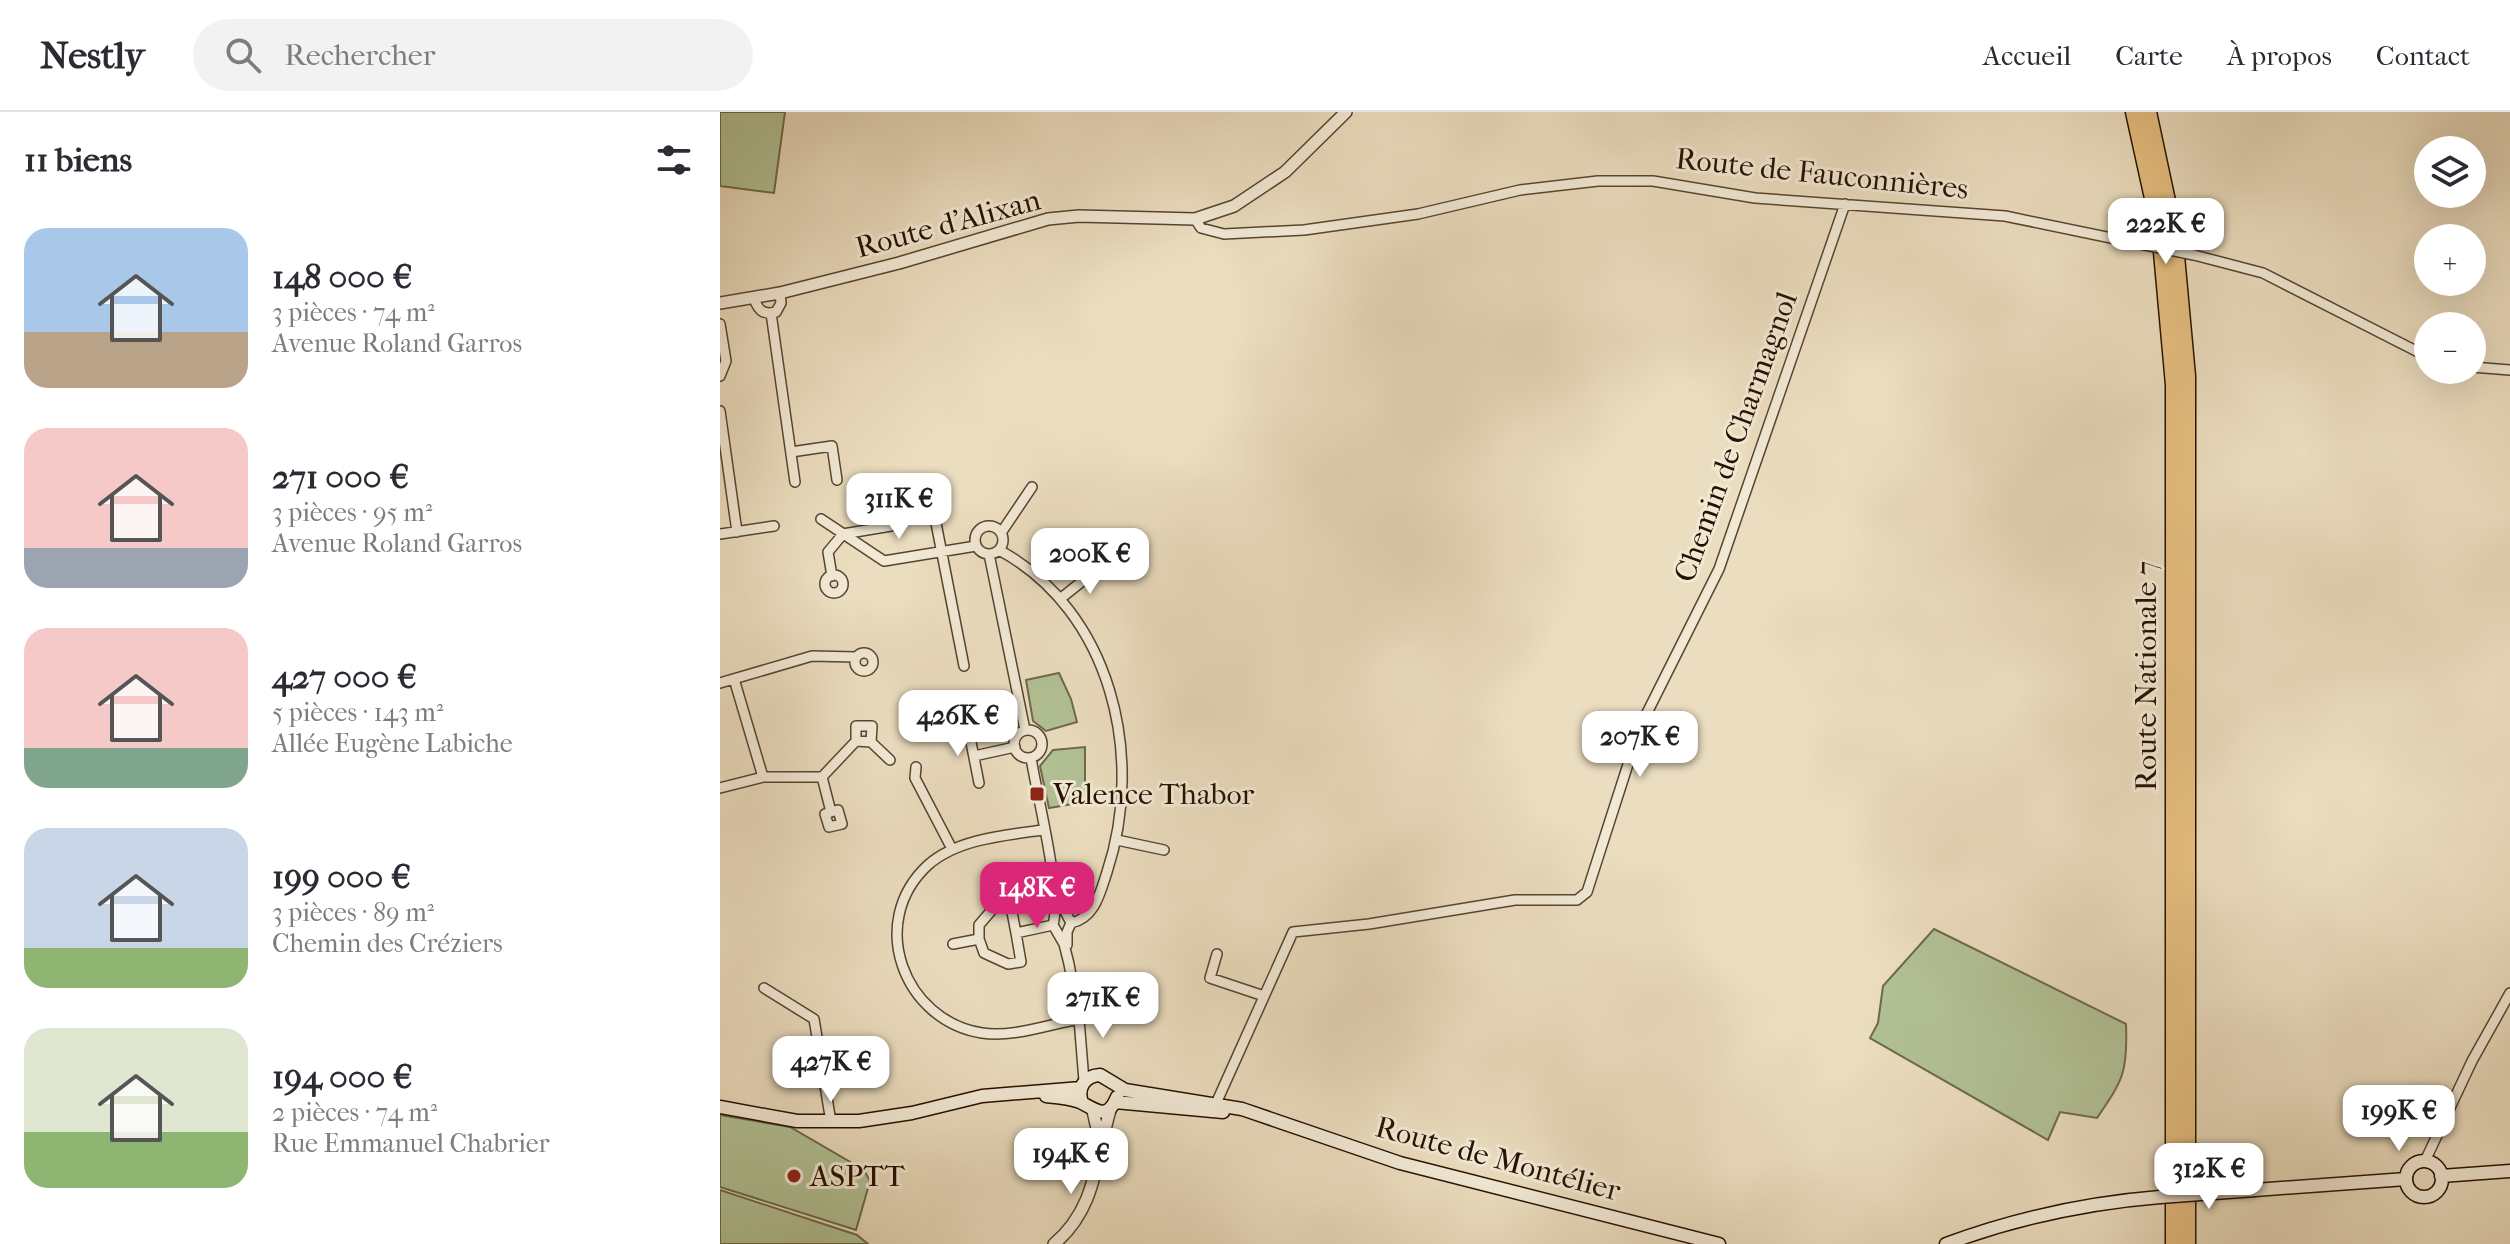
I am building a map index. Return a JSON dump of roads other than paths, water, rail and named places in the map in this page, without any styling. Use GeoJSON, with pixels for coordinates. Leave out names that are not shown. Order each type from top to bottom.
{"type":"FeatureCollection","features":[{"type":"Feature","properties":{"kind":"highway","name":"Route Nationale 7"},"geometry":{"type":"LineString","coordinates":[[2134,112],[2160,230],[2174,385],[2174,1244]]}},
{"type":"Feature","properties":{"kind":"highway","name":"Route Nationale 7"},"geometry":{"type":"LineString","coordinates":[[2148,112],[2174,234],[2187,376],[2187,1244]]}},
{"type":"Feature","properties":{"kind":"main road"},"geometry":{"type":"LineString","coordinates":[[720,1107],[763,1118],[831,1122],[877,1119],[982,1096],[1082,1084],[1094,1075],[1106,1076],[1116,1086],[1113,1105]]}},
{"type":"Feature","properties":{"kind":"main road"},"geometry":{"type":"LineString","coordinates":[[1082,1084],[1082,1103]]}},
{"type":"Feature","properties":{"kind":"main road","name":"Route de Montélier"},"geometry":{"type":"LineString","coordinates":[[1116,1086],[1266,1117],[1400,1163],[1719,1244]]}},
{"type":"Feature","properties":{"kind":"main road"},"geometry":{"type":"LineString","coordinates":[[1027,1092],[1082,1103],[1093,1111]]}},
{"type":"Feature","properties":{"kind":"main road","name":"Route de Montélier"},"geometry":{"type":"LineString","coordinates":[[1093,1111],[1113,1105],[1215,1107]]}},
{"type":"Feature","properties":{"kind":"main road"},"geometry":{"type":"LineString","coordinates":[[2425,1161],[2436,1166],[2441,1176],[2436,1192],[2425,1197],[2414,1194],[2406,1179],[2410,1168],[2425,1161]]}},
{"type":"Feature","properties":{"kind":"main road"},"geometry":{"type":"LineString","coordinates":[[2441,1176],[2510,1171]]}},
{"type":"Feature","properties":{"kind":"main road"},"geometry":{"type":"LineString","coordinates":[[1946,1244],[1996,1225],[2113,1201],[2406,1179]]}},
{"type":"Feature","properties":{"kind":"street","name":"Route d'Alixan"},"geometry":{"type":"LineString","coordinates":[[720,303],[754,299],[899,263],[1048,219],[1079,216],[1195,219],[1234,206],[1273,180],[1314,146],[1346,112]]}},
{"type":"Feature","properties":{"kind":"street","name":"Route de Fauconnières"},"geometry":{"type":"LineString","coordinates":[[1195,219],[1201,228],[1224,234],[1304,230],[1418,214],[1520,190],[1598,181],[1653,181],[1755,198],[2005,216],[2194,255],[2263,273],[2414,350]]}},
{"type":"Feature","properties":{"kind":"street","name":"Chemin de Charmagnol"},"geometry":{"type":"LineString","coordinates":[[1215,1107],[1293,932],[1369,924],[1515,900],[1577,900],[1587,892],[1640,727],[1719,569],[1845,204]]}},
{"type":"Feature","properties":{"kind":"street"},"geometry":{"type":"LineString","coordinates":[[754,299],[759,310],[776,312],[781,303],[780,293]]}},
{"type":"Feature","properties":{"kind":"street"},"geometry":{"type":"LineString","coordinates":[[771,313],[795,482]]}},
{"type":"Feature","properties":{"kind":"street"},"geometry":{"type":"LineString","coordinates":[[720,324],[726,361],[720,376]]}},
{"type":"Feature","properties":{"kind":"street"},"geometry":{"type":"LineString","coordinates":[[2486,368],[2510,370]]}},
{"type":"Feature","properties":{"kind":"street"},"geometry":{"type":"LineString","coordinates":[[720,411],[737,532]]}},
{"type":"Feature","properties":{"kind":"street"},"geometry":{"type":"LineString","coordinates":[[791,452],[832,446],[837,480]]}},
{"type":"Feature","properties":{"kind":"street"},"geometry":{"type":"LineString","coordinates":[[1001,533],[1032,487]]}},
{"type":"Feature","properties":{"kind":"street"},"geometry":{"type":"LineString","coordinates":[[935,518],[964,666]]}},
{"type":"Feature","properties":{"kind":"street"},"geometry":{"type":"LineString","coordinates":[[821,519],[884,561],[976,546],[989,554],[1025,730]]}},
{"type":"Feature","properties":{"kind":"street"},"geometry":{"type":"LineString","coordinates":[[720,534],[774,526]]}},
{"type":"Feature","properties":{"kind":"street"},"geometry":{"type":"LineString","coordinates":[[832,576],[828,552],[843,534],[891,526]]}},
{"type":"Feature","properties":{"kind":"street"},"geometry":{"type":"LineString","coordinates":[[976,546],[975,537],[980,530],[993,527],[1001,533],[1003,541],[999,550],[989,554]]}},
{"type":"Feature","properties":{"kind":"street"},"geometry":{"type":"LineString","coordinates":[[999,550],[1038,577],[1060,599],[1099,663],[1115,711],[1123,767],[1117,840],[1092,911],[1081,921],[1016,933]]}},
{"type":"Feature","properties":{"kind":"street"},"geometry":{"type":"LineString","coordinates":[[1060,599],[1100,567]]}},
{"type":"Feature","properties":{"kind":"street"},"geometry":{"type":"LineString","coordinates":[[720,683],[812,656],[856,657]]}},
{"type":"Feature","properties":{"kind":"street"},"geometry":{"type":"LineString","coordinates":[[734,679],[763,777]]}},
{"type":"Feature","properties":{"kind":"street"},"geometry":{"type":"LineString","coordinates":[[720,788],[763,777],[822,777],[856,741],[856,726],[872,726],[871,742]]}},
{"type":"Feature","properties":{"kind":"street"},"geometry":{"type":"LineString","coordinates":[[968,727],[979,783]]}},
{"type":"Feature","properties":{"kind":"street"},"geometry":{"type":"LineString","coordinates":[[1025,730],[1037,733],[1042,742],[1039,754],[1031,758],[1020,756],[1015,747],[1015,739],[1025,730]]}},
{"type":"Feature","properties":{"kind":"street"},"geometry":{"type":"LineString","coordinates":[[856,741],[871,742],[890,760]]}},
{"type":"Feature","properties":{"kind":"street"},"geometry":{"type":"LineString","coordinates":[[974,756],[1015,747]]}},
{"type":"Feature","properties":{"kind":"street"},"geometry":{"type":"LineString","coordinates":[[1031,758],[1079,1019],[1090,1060],[1106,1076]]}},
{"type":"Feature","properties":{"kind":"street"},"geometry":{"type":"LineString","coordinates":[[916,767],[915,778],[952,849]]}},
{"type":"Feature","properties":{"kind":"street"},"geometry":{"type":"LineString","coordinates":[[822,777],[831,812]]}},
{"type":"Feature","properties":{"kind":"street"},"geometry":{"type":"LineString","coordinates":[[1043,830],[952,849],[927,866],[902,904],[896,938],[904,974],[912,988],[926,1006],[946,1021],[986,1034],[1079,1019]]}},
{"type":"Feature","properties":{"kind":"street"},"geometry":{"type":"LineString","coordinates":[[1117,840],[1164,850]]}},
{"type":"Feature","properties":{"kind":"street"},"geometry":{"type":"LineString","coordinates":[[1010,902],[1016,933],[1021,962],[1008,964],[984,953],[979,939],[979,925],[997,904],[1010,902]]}},
{"type":"Feature","properties":{"kind":"street"},"geometry":{"type":"LineString","coordinates":[[953,944],[979,939]]}},
{"type":"Feature","properties":{"kind":"street"},"geometry":{"type":"LineString","coordinates":[[1217,954],[1210,978],[1264,996]]}},
{"type":"Feature","properties":{"kind":"street"},"geometry":{"type":"LineString","coordinates":[[764,988],[814,1019],[831,1122]]}},
{"type":"Feature","properties":{"kind":"street"},"geometry":{"type":"LineString","coordinates":[[2425,1161],[2472,1061],[2510,993]]}},
{"type":"Feature","properties":{"kind":"street"},"geometry":{"type":"LineString","coordinates":[[1079,1019],[1082,1084]]}},
{"type":"Feature","properties":{"kind":"street"},"geometry":{"type":"LineString","coordinates":[[822,1069],[850,1064]]}},
{"type":"Feature","properties":{"kind":"street"},"geometry":{"type":"LineString","coordinates":[[1054,1244],[1086,1206],[1095,1183],[1113,1105]]}},
{"type":"Feature","properties":{"kind":"street"},"geometry":{"type":"LineString","coordinates":[[1093,1111],[1101,1155]]}},
{"type":"Feature","properties":{"kind":"place","name":"Valence Thabor"},"geometry":{"type":"Point","coordinates":[1037,794]}},
{"type":"Feature","properties":{"kind":"place","name":"ASPTT"},"geometry":{"type":"Point","coordinates":[794,1176]}}]}
